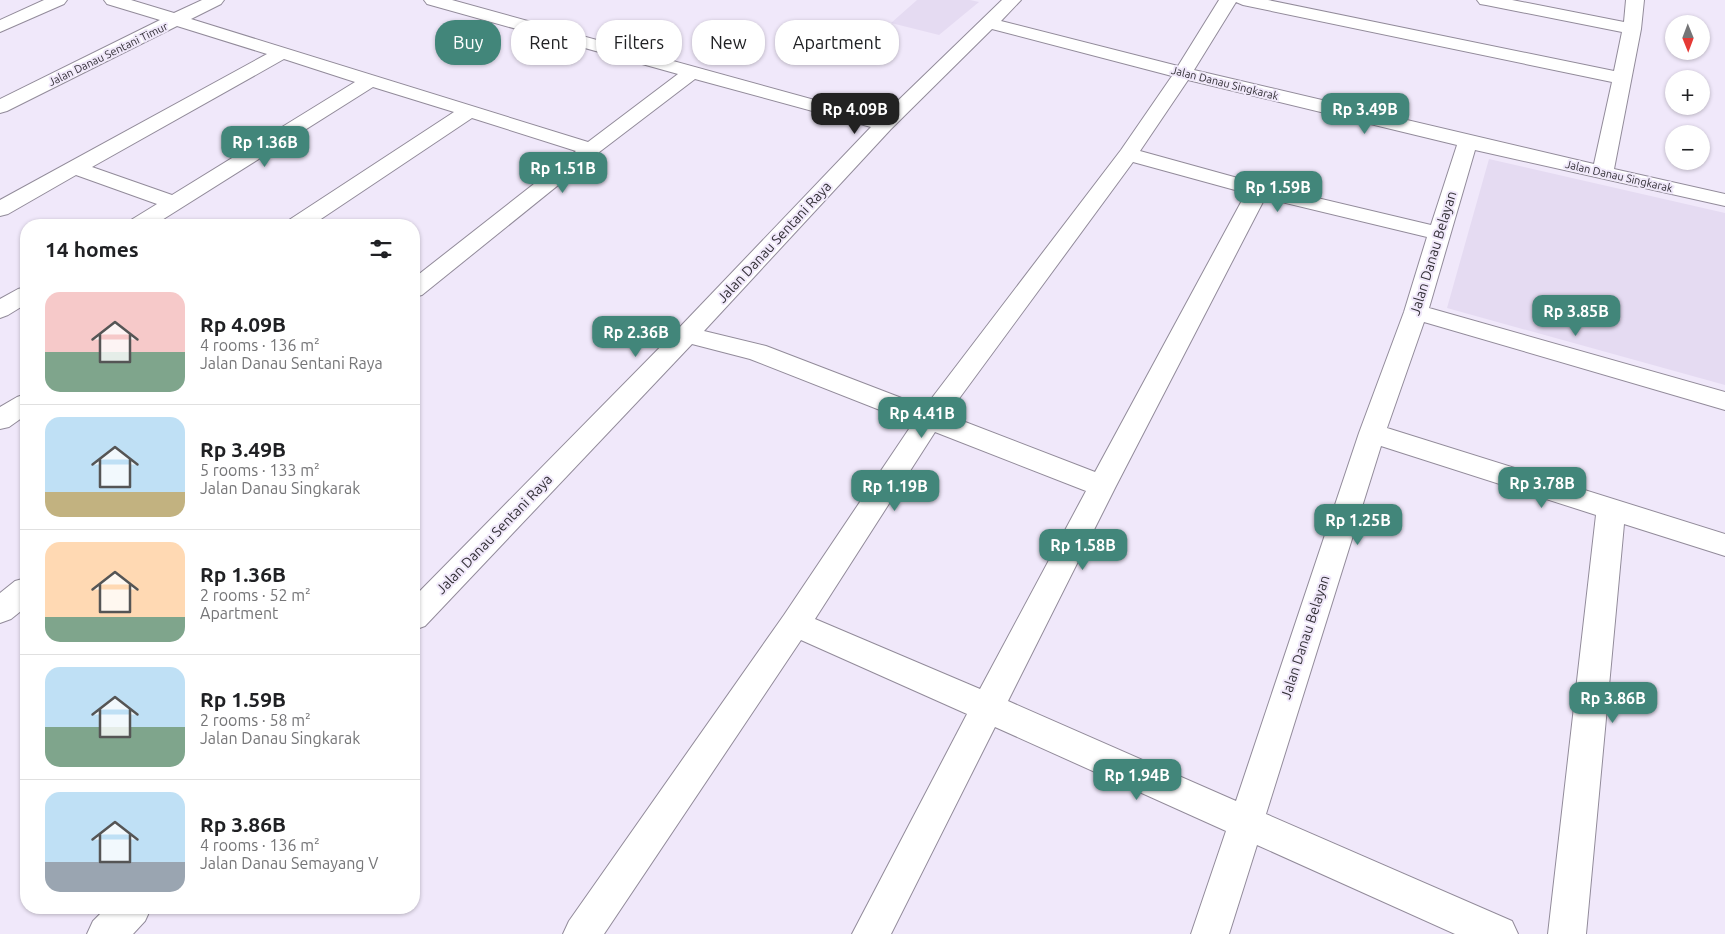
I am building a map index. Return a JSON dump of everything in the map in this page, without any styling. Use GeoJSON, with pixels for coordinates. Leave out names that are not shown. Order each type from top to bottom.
{"type":"FeatureCollection","features":[{"type":"Feature","properties":{"kind":"street"},"geometry":{"type":"LineString","coordinates":[[0,26],[58,0]]}},
{"type":"Feature","properties":{"kind":"street"},"geometry":{"type":"LineString","coordinates":[[113,0],[591,149]]}},
{"type":"Feature","properties":{"kind":"street","name":"Jalan Danau Sentani Timur"},"geometry":{"type":"LineString","coordinates":[[0,107],[215,0]]}},
{"type":"Feature","properties":{"kind":"street"},"geometry":{"type":"LineString","coordinates":[[433,0],[884,125]]}},
{"type":"Feature","properties":{"kind":"street","name":"Jalan Danau Sentani Raya"},"geometry":{"type":"LineString","coordinates":[[420,611],[687,335],[884,125],[1012,0]]}},
{"type":"Feature","properties":{"kind":"street"},"geometry":{"type":"LineString","coordinates":[[582,934],[795,624],[930,420],[1128,154],[1183,73],[1228,0]]}},
{"type":"Feature","properties":{"kind":"street"},"geometry":{"type":"LineString","coordinates":[[1243,0],[1621,78]]}},
{"type":"Feature","properties":{"kind":"street"},"geometry":{"type":"LineString","coordinates":[[1486,0],[1632,30]]}},
{"type":"Feature","properties":{"kind":"street"},"geometry":{"type":"LineString","coordinates":[[1603,172],[1632,30],[1635,0]]}},
{"type":"Feature","properties":{"kind":"street","name":"Jalan Danau Singkarak"},"geometry":{"type":"LineString","coordinates":[[989,23],[1183,73],[1469,142],[1725,200]]}},
{"type":"Feature","properties":{"kind":"street"},"geometry":{"type":"LineString","coordinates":[[0,209],[282,53]]}},
{"type":"Feature","properties":{"kind":"street"},"geometry":{"type":"LineString","coordinates":[[420,285],[591,149],[692,72]]}},
{"type":"Feature","properties":{"kind":"street"},"geometry":{"type":"LineString","coordinates":[[149,219],[372,80]]}},
{"type":"Feature","properties":{"kind":"street"},"geometry":{"type":"LineString","coordinates":[[306,219],[469,111]]}},
{"type":"Feature","properties":{"kind":"street","name":"Jalan Danau Belayan"},"geometry":{"type":"LineString","coordinates":[[1210,934],[1372,433],[1416,312],[1438,233],[1464,152],[1469,142]]}},
{"type":"Feature","properties":{"kind":"street"},"geometry":{"type":"LineString","coordinates":[[1128,154],[1258,190],[1438,233]]}},
{"type":"Feature","properties":{"kind":"street"},"geometry":{"type":"LineString","coordinates":[[76,168],[175,203]]}},
{"type":"Feature","properties":{"kind":"street"},"geometry":{"type":"LineString","coordinates":[[872,934],[1102,486],[1258,190]]}},
{"type":"Feature","properties":{"kind":"street"},"geometry":{"type":"LineString","coordinates":[[0,310],[20,298]]}},
{"type":"Feature","properties":{"kind":"street"},"geometry":{"type":"LineString","coordinates":[[1416,312],[1725,401]]}},
{"type":"Feature","properties":{"kind":"street"},"geometry":{"type":"LineString","coordinates":[[687,335],[757,352],[1102,486]]}},
{"type":"Feature","properties":{"kind":"street"},"geometry":{"type":"LineString","coordinates":[[0,420],[20,407]]}},
{"type":"Feature","properties":{"kind":"street"},"geometry":{"type":"LineString","coordinates":[[1372,433],[1725,545]]}},
{"type":"Feature","properties":{"kind":"street"},"geometry":{"type":"LineString","coordinates":[[1567,934],[1611,508]]}},
{"type":"Feature","properties":{"kind":"street"},"geometry":{"type":"LineString","coordinates":[[0,610],[20,595]]}},
{"type":"Feature","properties":{"kind":"street"},"geometry":{"type":"LineString","coordinates":[[795,624],[988,707],[1499,934]]}},
{"type":"Feature","properties":{"kind":"street"},"geometry":{"type":"LineString","coordinates":[[106,934],[126,914]]}},
{"type":"Feature","properties":{"kind":"shaded area"},"geometry":{"type":"Polygon","coordinates":[[[917,0],[970,0],[979,2],[939,35],[899,25],[899,20],[894,20],[917,0]]]}},
{"type":"Feature","properties":{"kind":"shaded area"},"geometry":{"type":"Polygon","coordinates":[[[1489,159],[1725,213],[1725,385],[1447,308],[1489,159]]]}}]}
